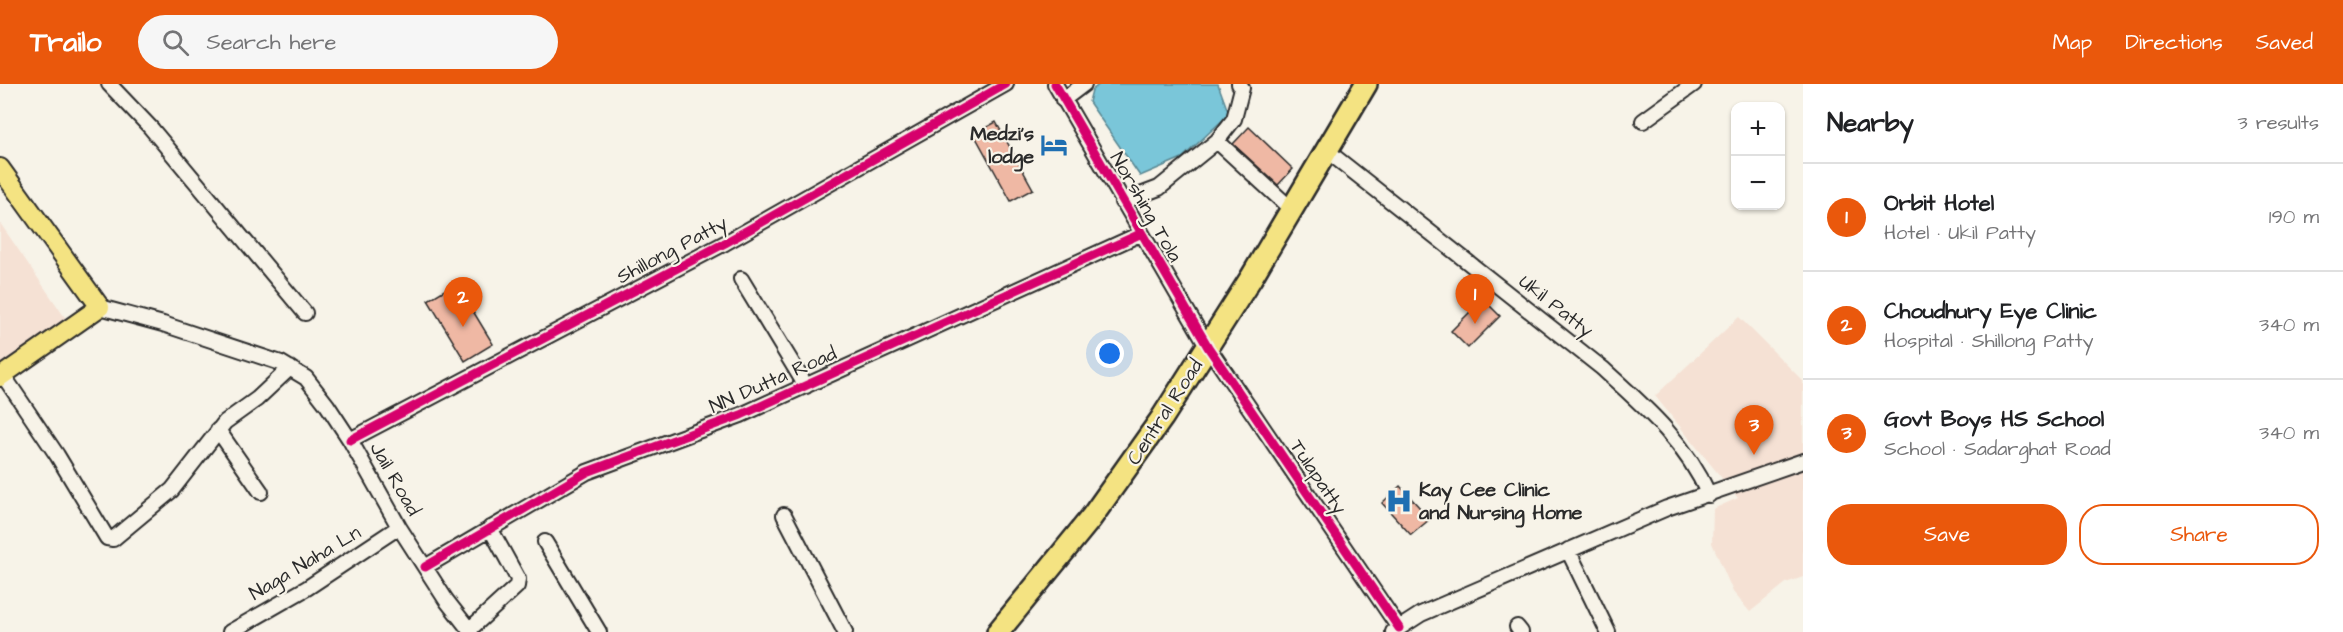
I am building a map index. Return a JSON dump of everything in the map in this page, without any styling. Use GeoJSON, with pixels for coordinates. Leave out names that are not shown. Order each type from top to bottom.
{"type":"FeatureCollection","features":[{"type":"Feature","properties":{"kind":"highway","name":"Central Road"},"geometry":{"type":"LineString","coordinates":[[998,632],[1121,478],[1251,278],[1366,84]]}},
{"type":"Feature","properties":{"kind":"main road"},"geometry":{"type":"LineString","coordinates":[[0,168],[100,307],[1,376]]}},
{"type":"Feature","properties":{"kind":"street"},"geometry":{"type":"LineString","coordinates":[[109,84],[157,135],[305,313]]}},
{"type":"Feature","properties":{"kind":"street","name":"Shillong Patty"},"geometry":{"type":"LineString","coordinates":[[350,440],[725,243],[1006,84]]}},
{"type":"Feature","properties":{"kind":"street","name":"Norshing Tola"},"geometry":{"type":"LineString","coordinates":[[1055,84],[1140,234],[1208,347]]}},
{"type":"Feature","properties":{"kind":"street"},"geometry":{"type":"LineString","coordinates":[[1064,100],[1084,84]]}},
{"type":"Feature","properties":{"kind":"street"},"geometry":{"type":"LineString","coordinates":[[1122,202],[1159,188],[1217,141],[1234,119],[1242,88],[1239,84]]}},
{"type":"Feature","properties":{"kind":"street"},"geometry":{"type":"LineString","coordinates":[[1643,121],[1694,84]]}},
{"type":"Feature","properties":{"kind":"street"},"geometry":{"type":"LineString","coordinates":[[1217,141],[1291,209]]}},
{"type":"Feature","properties":{"kind":"street","name":"Ukil Patty"},"geometry":{"type":"LineString","coordinates":[[1326,150],[1602,368],[1631,394],[1681,447],[1698,472],[1709,495]]}},
{"type":"Feature","properties":{"kind":"street","name":"NN Dutta Road"},"geometry":{"type":"LineString","coordinates":[[425,567],[587,472],[699,432],[806,386],[1140,234]]}},
{"type":"Feature","properties":{"kind":"street"},"geometry":{"type":"LineString","coordinates":[[741,279],[806,386]]}},
{"type":"Feature","properties":{"kind":"street","name":"Jail Road"},"geometry":{"type":"LineString","coordinates":[[100,307],[163,324],[300,373],[314,386],[350,440],[399,527],[470,631]]}},
{"type":"Feature","properties":{"kind":"street","name":"Tulapatty"},"geometry":{"type":"LineString","coordinates":[[1208,347],[1401,629]]}},
{"type":"Feature","properties":{"kind":"street"},"geometry":{"type":"LineString","coordinates":[[1,376],[57,455],[107,538],[113,538],[172,490],[218,430],[257,399],[290,368]]}},
{"type":"Feature","properties":{"kind":"street"},"geometry":{"type":"LineString","coordinates":[[218,430],[261,492]]}},
{"type":"Feature","properties":{"kind":"street"},"geometry":{"type":"LineString","coordinates":[[1401,629],[1421,614],[1667,508],[1803,461]]}},
{"type":"Feature","properties":{"kind":"street"},"geometry":{"type":"LineString","coordinates":[[784,515],[845,632]]}},
{"type":"Feature","properties":{"kind":"street","name":"Naga Naha Ln"},"geometry":{"type":"LineString","coordinates":[[230,632],[307,588],[399,527]]}},
{"type":"Feature","properties":{"kind":"street"},"geometry":{"type":"LineString","coordinates":[[470,631],[517,586],[518,579],[490,528]]}},
{"type":"Feature","properties":{"kind":"street"},"geometry":{"type":"LineString","coordinates":[[545,542],[599,632]]}},
{"type":"Feature","properties":{"kind":"street"},"geometry":{"type":"LineString","coordinates":[[1568,550],[1608,632]]}},
{"type":"Feature","properties":{"kind":"shaded area"},"geometry":{"type":"Polygon","coordinates":[[[0,223],[75,332],[0,375],[0,223]]]}},
{"type":"Feature","properties":{"kind":"shaded area"},"geometry":{"type":"Polygon","coordinates":[[[1739,317],[1803,381],[1803,577],[1786,583],[1750,612],[1733,592],[1712,543],[1713,509],[1738,498],[1655,396],[1739,317]]]}},
{"type":"Feature","properties":{"kind":"water"},"geometry":{"type":"Polygon","coordinates":[[[1100,84],[1218,84],[1229,114],[1182,158],[1140,176],[1089,102],[1092,90],[1100,84]]]}},
{"type":"Feature","properties":{"kind":"building"},"geometry":{"type":"Polygon","coordinates":[[[996,122],[1033,189],[1011,201],[974,134],[996,122]]]}},
{"type":"Feature","properties":{"kind":"building"},"geometry":{"type":"Polygon","coordinates":[[[1249,127],[1293,169],[1278,185],[1233,144],[1249,127]]]}},
{"type":"Feature","properties":{"kind":"building"},"geometry":{"type":"Polygon","coordinates":[[[456,283],[493,344],[465,361],[428,300],[456,283]]]}},
{"type":"Feature","properties":{"kind":"building"},"geometry":{"type":"Polygon","coordinates":[[[1483,299],[1500,316],[1468,348],[1451,331],[1483,299]]]}},
{"type":"Feature","properties":{"kind":"building"},"geometry":{"type":"Polygon","coordinates":[[[1400,486],[1430,519],[1411,535],[1382,503],[1400,486]]]}},
{"type":"Feature","properties":{"kind":"cycle path"},"geometry":{"type":"LineString","coordinates":[[350,440],[725,243],[1006,84]]}},
{"type":"Feature","properties":{"kind":"cycle path"},"geometry":{"type":"LineString","coordinates":[[1055,84],[1208,347],[1399,628]]}},
{"type":"Feature","properties":{"kind":"cycle path"},"geometry":{"type":"LineString","coordinates":[[425,567],[587,472],[741,415],[1140,234]]}},
{"type":"Feature","properties":{"kind":"place","name":"Medzi's lodge"},"geometry":{"type":"Point","coordinates":[1054,145]}},
{"type":"Feature","properties":{"kind":"place","name":"Orbit Hotel"},"geometry":{"type":"Point","coordinates":[1475,324]}},
{"type":"Feature","properties":{"kind":"place","name":"Choudhury Eye Clinic"},"geometry":{"type":"Point","coordinates":[463,327]}},
{"type":"Feature","properties":{"kind":"place","name":"Govt Boys HS School"},"geometry":{"type":"Point","coordinates":[1754,455]}},
{"type":"Feature","properties":{"kind":"place","name":"Kay Cee Clinic and Nursing Home"},"geometry":{"type":"Point","coordinates":[1399,501]}}]}
